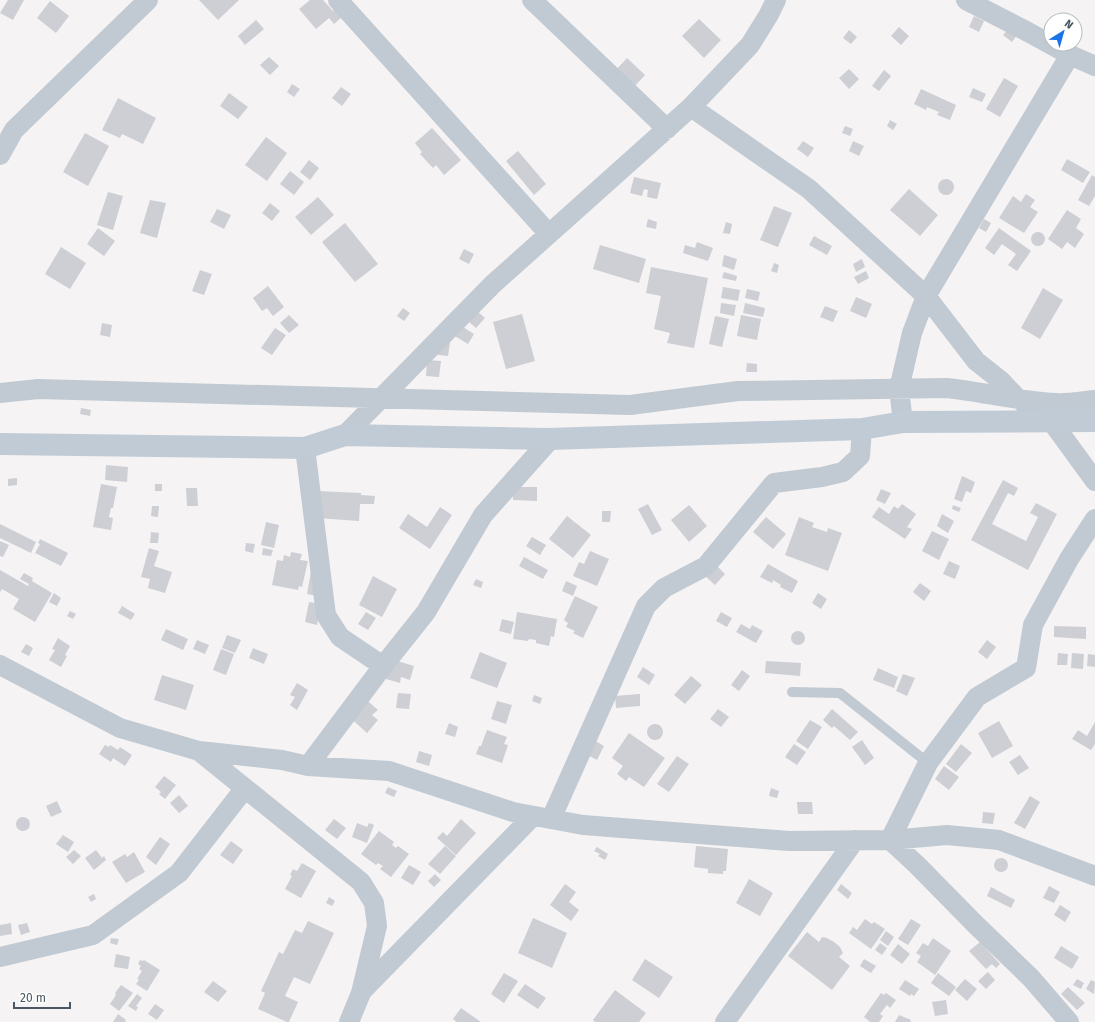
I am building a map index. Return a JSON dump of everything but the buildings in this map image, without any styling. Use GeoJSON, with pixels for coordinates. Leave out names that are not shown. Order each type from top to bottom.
{"type":"FeatureCollection","features":[{"type":"Feature","properties":{"kind":"street"},"geometry":{"type":"LineString","coordinates":[[338,0],[549,234]]}},
{"type":"Feature","properties":{"kind":"street"},"geometry":{"type":"LineString","coordinates":[[532,0],[667,129]]}},
{"type":"Feature","properties":{"kind":"street"},"geometry":{"type":"LineString","coordinates":[[345,435],[383,398],[492,285],[691,107],[750,45],[776,0]]}},
{"type":"Feature","properties":{"kind":"street"},"geometry":{"type":"LineString","coordinates":[[966,0],[1070,55],[1095,66]]}},
{"type":"Feature","properties":{"kind":"street"},"geometry":{"type":"LineString","coordinates":[[0,156],[7,126],[144,1]]}},
{"type":"Feature","properties":{"kind":"street"},"geometry":{"type":"LineString","coordinates":[[902,422],[899,389],[912,333],[926,296],[1070,55]]}},
{"type":"Feature","properties":{"kind":"street"},"geometry":{"type":"LineString","coordinates":[[691,107],[809,189],[926,296],[976,361],[1000,380],[1018,399],[1052,422],[1095,481]]}},
{"type":"Feature","properties":{"kind":"street"},"geometry":{"type":"LineString","coordinates":[[0,393],[38,389],[630,405],[738,391],[947,388],[1018,399],[1057,403],[1095,400]]}},
{"type":"Feature","properties":{"kind":"street"},"geometry":{"type":"LineString","coordinates":[[0,444],[305,448],[345,435],[548,439],[862,429],[902,422],[1095,421]]}},
{"type":"Feature","properties":{"kind":"street"},"geometry":{"type":"LineString","coordinates":[[361,993],[542,817],[646,606],[664,588],[706,566],[774,483],[822,477],[843,472],[860,456],[862,429]]}},
{"type":"Feature","properties":{"kind":"street"},"geometry":{"type":"LineString","coordinates":[[308,766],[383,666],[426,612],[483,515],[548,439]]}},
{"type":"Feature","properties":{"kind":"street"},"geometry":{"type":"LineString","coordinates":[[305,448],[326,615],[340,637],[383,666]]}},
{"type":"Feature","properties":{"kind":"street"},"geometry":{"type":"LineString","coordinates":[[890,840],[928,763],[978,697],[1026,668],[1033,625],[1069,559],[1095,519]]}},
{"type":"Feature","properties":{"kind":"street"},"geometry":{"type":"LineString","coordinates":[[0,665],[120,728],[199,750],[282,760],[308,766],[389,771],[512,812],[583,825],[789,841],[890,840],[947,835],[999,840],[1095,876]]}},
{"type":"Feature","properties":{"kind":"street"},"geometry":{"type":"LineString","coordinates":[[199,750],[361,882],[374,903],[377,926],[361,993],[349,1022]]}},
{"type":"Feature","properties":{"kind":"street"},"geometry":{"type":"LineString","coordinates":[[0,957],[93,935],[179,873],[245,788]]}},
{"type":"Feature","properties":{"kind":"street"},"geometry":{"type":"LineString","coordinates":[[726,1022],[855,840]]}},
{"type":"Feature","properties":{"kind":"street"},"geometry":{"type":"LineString","coordinates":[[890,840],[917,864],[975,924],[1031,978],[1069,1022]]}},
{"type":"Feature","properties":{"kind":"lane"},"geometry":{"type":"LineString","coordinates":[[792,692],[840,693],[928,763]]}}]}
